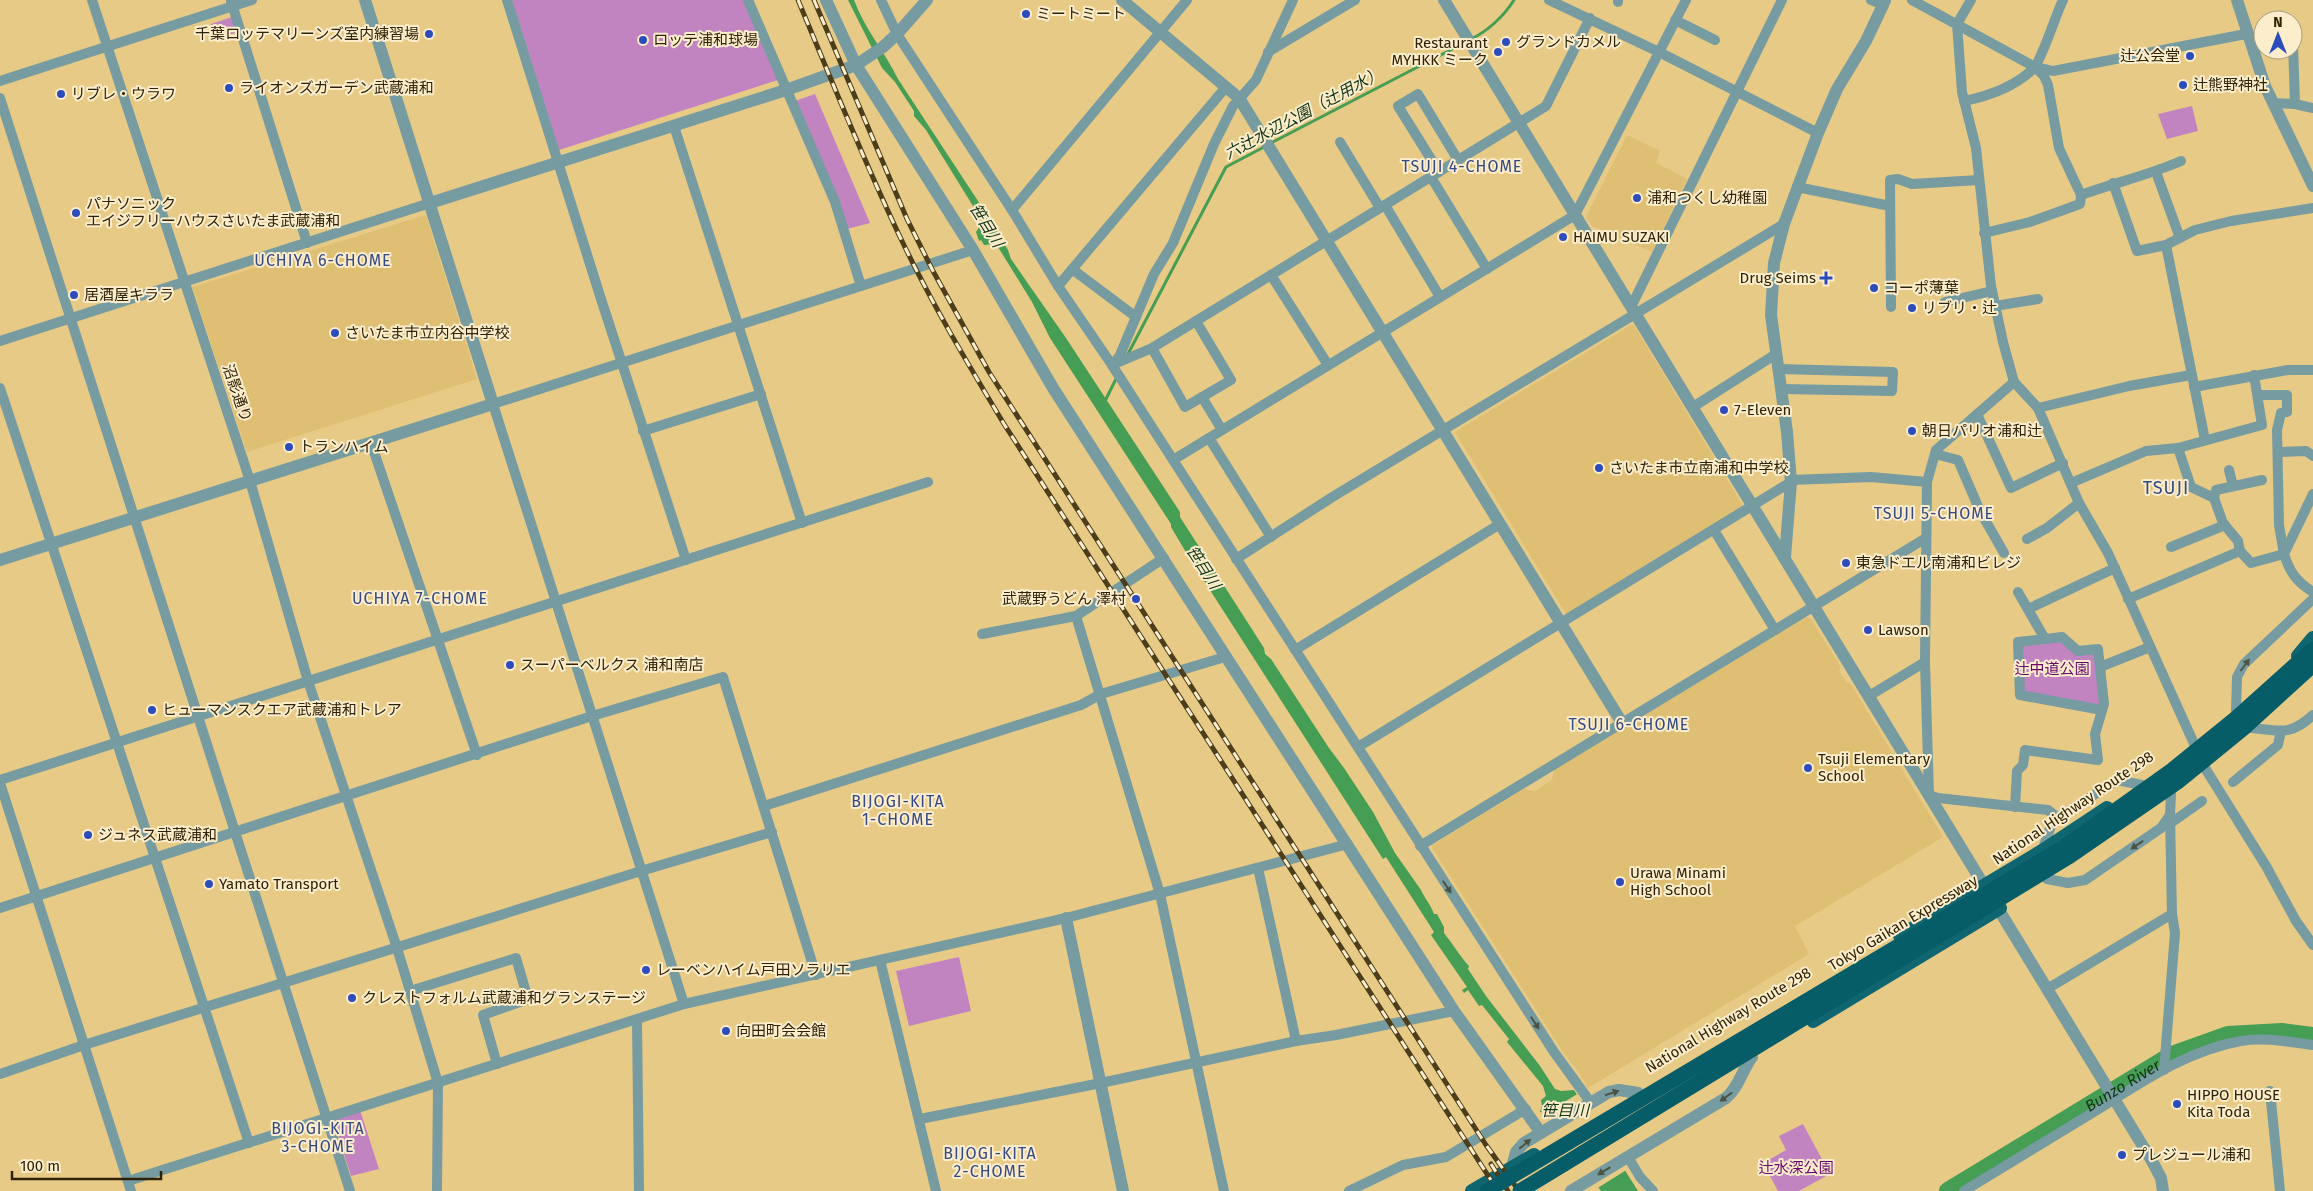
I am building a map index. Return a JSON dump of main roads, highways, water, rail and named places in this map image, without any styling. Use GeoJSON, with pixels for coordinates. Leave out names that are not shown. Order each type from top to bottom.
{"type":"FeatureCollection","features":[{"type":"Feature","properties":{"kind":"highway"},"geometry":{"type":"LineString","coordinates":[[2296,659],[2313,638]]}},
{"type":"Feature","properties":{"kind":"highway","name":"National Highway Route 298"},"geometry":{"type":"LineString","coordinates":[[1472,1191],[2042,851],[2142,785],[2236,711],[2313,644]]}},
{"type":"Feature","properties":{"kind":"highway","name":"Tokyo Gaikan Expressway"},"geometry":{"type":"LineString","coordinates":[[1487,1191],[2061,849],[2172,770],[2236,718],[2313,649]]}},
{"type":"Feature","properties":{"kind":"highway"},"geometry":{"type":"LineString","coordinates":[[1532,1191],[2046,879],[2171,794],[2205,768],[2252,728],[2312,671]]}},
{"type":"Feature","properties":{"kind":"highway","name":"Tokyo Gaikan Expressway"},"geometry":{"type":"LineString","coordinates":[[1520,1191],[2070,856],[2179,781],[2312,671]]}},
{"type":"Feature","properties":{"kind":"water","name":"笹目川"},"geometry":{"type":"Polygon","coordinates":[[[848,0],[854,0],[863,20],[898,79],[978,201],[1008,250],[1011,259],[1066,338],[1180,512],[1180,517],[1264,648],[1265,654],[1271,659],[1373,812],[1395,853],[1421,890],[1434,914],[1437,914],[1444,927],[1444,933],[1469,966],[1468,969],[1486,996],[1540,1066],[1555,1089],[1561,1091],[1574,1090],[1638,1191],[1601,1191],[1543,1112],[1540,1112],[1541,1100],[1546,1096],[1543,1086],[1507,1042],[1509,1039],[1482,1005],[1479,1006],[1468,990],[1464,993],[1462,990],[1467,987],[1431,935],[1434,932],[1386,857],[1383,859],[1190,559],[1171,524],[1050,338],[1032,302],[998,247],[995,244],[984,245],[981,240],[979,241],[976,232],[982,223],[981,219],[926,130],[914,116],[914,111],[895,82],[882,68],[848,0]]]}},
{"type":"Feature","properties":{"kind":"waterway","name":"六辻水辺公園（辻用水）"},"geometry":{"type":"LineString","coordinates":[[1471,39],[1495,22],[1514,0]]}},
{"type":"Feature","properties":{"kind":"waterway","name":"六辻水辺公園（辻用水）"},"geometry":{"type":"LineString","coordinates":[[1271,143],[1466,42]]}},
{"type":"Feature","properties":{"kind":"waterway","name":"六辻水辺公園（辻用水）"},"geometry":{"type":"LineString","coordinates":[[1128,354],[1226,167],[1266,146]]}},
{"type":"Feature","properties":{"kind":"waterway","name":"六辻水辺公園（辻用水）"},"geometry":{"type":"LineString","coordinates":[[1104,403],[1117,377]]}},
{"type":"Feature","properties":{"kind":"waterway","name":"Bunzo River"},"geometry":{"type":"LineString","coordinates":[[1948,1191],[2172,1055],[2228,1035],[2282,1032],[2313,1036]]}},
{"type":"Feature","properties":{"kind":"railway"},"geometry":{"type":"LineString","coordinates":[[798,0],[861,151],[902,241],[938,311],[977,379],[1004,424],[1498,1191]]}},
{"type":"Feature","properties":{"kind":"railway"},"geometry":{"type":"LineString","coordinates":[[814,0],[907,219],[933,271],[989,372],[1486,1145],[1519,1191]]}},
{"type":"Feature","properties":{"kind":"railway"},"geometry":{"type":"LineString","coordinates":[[1491,1164],[1508,1191]]}},
{"type":"Feature","properties":{"kind":"place","name":"ミートミート"},"geometry":{"type":"Point","coordinates":[1026,14]}},
{"type":"Feature","properties":{"kind":"place","name":"千葉ロッテマリーンズ室内練習場"},"geometry":{"type":"Point","coordinates":[429,34]}},
{"type":"Feature","properties":{"kind":"place","name":"ロッテ浦和球場"},"geometry":{"type":"Point","coordinates":[643,40]}},
{"type":"Feature","properties":{"kind":"place","name":"グランドカメル"},"geometry":{"type":"Point","coordinates":[1506,42]}},
{"type":"Feature","properties":{"kind":"place","name":"Restaurant MYHKK ミーク"},"geometry":{"type":"Point","coordinates":[1498,52]}},
{"type":"Feature","properties":{"kind":"place","name":"辻公会堂"},"geometry":{"type":"Point","coordinates":[2190,56]}},
{"type":"Feature","properties":{"kind":"place","name":"辻熊野神社"},"geometry":{"type":"Point","coordinates":[2183,85]}},
{"type":"Feature","properties":{"kind":"place","name":"ライオンズガーデン武蔵浦和"},"geometry":{"type":"Point","coordinates":[229,88]}},
{"type":"Feature","properties":{"kind":"place","name":"リブレ・ウラワ"},"geometry":{"type":"Point","coordinates":[61,94]}},
{"type":"Feature","properties":{"kind":"place","name":"浦和つくし幼稚園"},"geometry":{"type":"Point","coordinates":[1637,198]}},
{"type":"Feature","properties":{"kind":"place","name":"パナソニック エイジフリーハウスさいたま武蔵浦和"},"geometry":{"type":"Point","coordinates":[76,213]}},
{"type":"Feature","properties":{"kind":"place","name":"HAIMU SUZAKI"},"geometry":{"type":"Point","coordinates":[1563,237]}},
{"type":"Feature","properties":{"kind":"place","name":"Drug Seims"},"geometry":{"type":"Point","coordinates":[1826,278]}},
{"type":"Feature","properties":{"kind":"place","name":"コーポ薄葉"},"geometry":{"type":"Point","coordinates":[1874,288]}},
{"type":"Feature","properties":{"kind":"place","name":"居酒屋キララ"},"geometry":{"type":"Point","coordinates":[74,295]}},
{"type":"Feature","properties":{"kind":"place","name":"リブリ・辻"},"geometry":{"type":"Point","coordinates":[1912,308]}},
{"type":"Feature","properties":{"kind":"place","name":"さいたま市立内谷中学校"},"geometry":{"type":"Point","coordinates":[335,333]}},
{"type":"Feature","properties":{"kind":"place","name":"7-Eleven"},"geometry":{"type":"Point","coordinates":[1724,410]}},
{"type":"Feature","properties":{"kind":"place","name":"朝日パリオ浦和辻"},"geometry":{"type":"Point","coordinates":[1912,431]}},
{"type":"Feature","properties":{"kind":"place","name":"トランハイム"},"geometry":{"type":"Point","coordinates":[289,447]}},
{"type":"Feature","properties":{"kind":"place","name":"さいたま市立南浦和中学校"},"geometry":{"type":"Point","coordinates":[1599,468]}},
{"type":"Feature","properties":{"kind":"place","name":"東急ドエル南浦和ビレジ"},"geometry":{"type":"Point","coordinates":[1846,563]}},
{"type":"Feature","properties":{"kind":"place","name":"武蔵野うどん 澤村"},"geometry":{"type":"Point","coordinates":[1136,599]}},
{"type":"Feature","properties":{"kind":"place","name":"Lawson"},"geometry":{"type":"Point","coordinates":[1868,630]}},
{"type":"Feature","properties":{"kind":"place","name":"スーパーベルクス 浦和南店"},"geometry":{"type":"Point","coordinates":[510,665]}},
{"type":"Feature","properties":{"kind":"place","name":"ヒューマンスクエア武蔵浦和トレア"},"geometry":{"type":"Point","coordinates":[152,710]}},
{"type":"Feature","properties":{"kind":"place","name":"Tsuji Elementary School"},"geometry":{"type":"Point","coordinates":[1808,768]}},
{"type":"Feature","properties":{"kind":"place","name":"ジュネス武蔵浦和"},"geometry":{"type":"Point","coordinates":[88,835]}},
{"type":"Feature","properties":{"kind":"place","name":"Urawa Minami High School"},"geometry":{"type":"Point","coordinates":[1620,882]}},
{"type":"Feature","properties":{"kind":"place","name":"Yamato Transport"},"geometry":{"type":"Point","coordinates":[209,884]}},
{"type":"Feature","properties":{"kind":"place","name":"レーベンハイム戸田ソラリエ"},"geometry":{"type":"Point","coordinates":[646,970]}},
{"type":"Feature","properties":{"kind":"place","name":"クレストフォルム武蔵浦和グランステージ"},"geometry":{"type":"Point","coordinates":[352,998]}},
{"type":"Feature","properties":{"kind":"place","name":"向田町会会館"},"geometry":{"type":"Point","coordinates":[726,1031]}},
{"type":"Feature","properties":{"kind":"place","name":"HIPPO HOUSE Kita Toda"},"geometry":{"type":"Point","coordinates":[2177,1104]}},
{"type":"Feature","properties":{"kind":"place","name":"プレジュール浦和"},"geometry":{"type":"Point","coordinates":[2122,1155]}},
{"type":"Feature","properties":{"kind":"district","name":"TSUJI 4-CHOME"},"geometry":{"type":"Point","coordinates":[1462,166]}},
{"type":"Feature","properties":{"kind":"district","name":"UCHIYA 6-CHOME"},"geometry":{"type":"Point","coordinates":[323,260]}},
{"type":"Feature","properties":{"kind":"district","name":"TSUJI"},"geometry":{"type":"Point","coordinates":[2166,488]}},
{"type":"Feature","properties":{"kind":"district","name":"TSUJI 5-CHOME"},"geometry":{"type":"Point","coordinates":[1934,513]}},
{"type":"Feature","properties":{"kind":"district","name":"UCHIYA 7-CHOME"},"geometry":{"type":"Point","coordinates":[420,598]}},
{"type":"Feature","properties":{"kind":"district","name":"TSUJI 6-CHOME"},"geometry":{"type":"Point","coordinates":[1629,724]}},
{"type":"Feature","properties":{"kind":"district","name":"BIJOGI-KITA 1-CHOME"},"geometry":{"type":"Point","coordinates":[898,810]}},
{"type":"Feature","properties":{"kind":"district","name":"BIJOGI-KITA 3-CHOME"},"geometry":{"type":"Point","coordinates":[318,1137]}},
{"type":"Feature","properties":{"kind":"district","name":"BIJOGI-KITA 2-CHOME"},"geometry":{"type":"Point","coordinates":[990,1162]}},
{"type":"Feature","properties":{"kind":"park label","name":"辻中道公園"},"geometry":{"type":"Point","coordinates":[2052,669]}},
{"type":"Feature","properties":{"kind":"park label","name":"辻水深公園"},"geometry":{"type":"Point","coordinates":[1796,1168]}}]}
